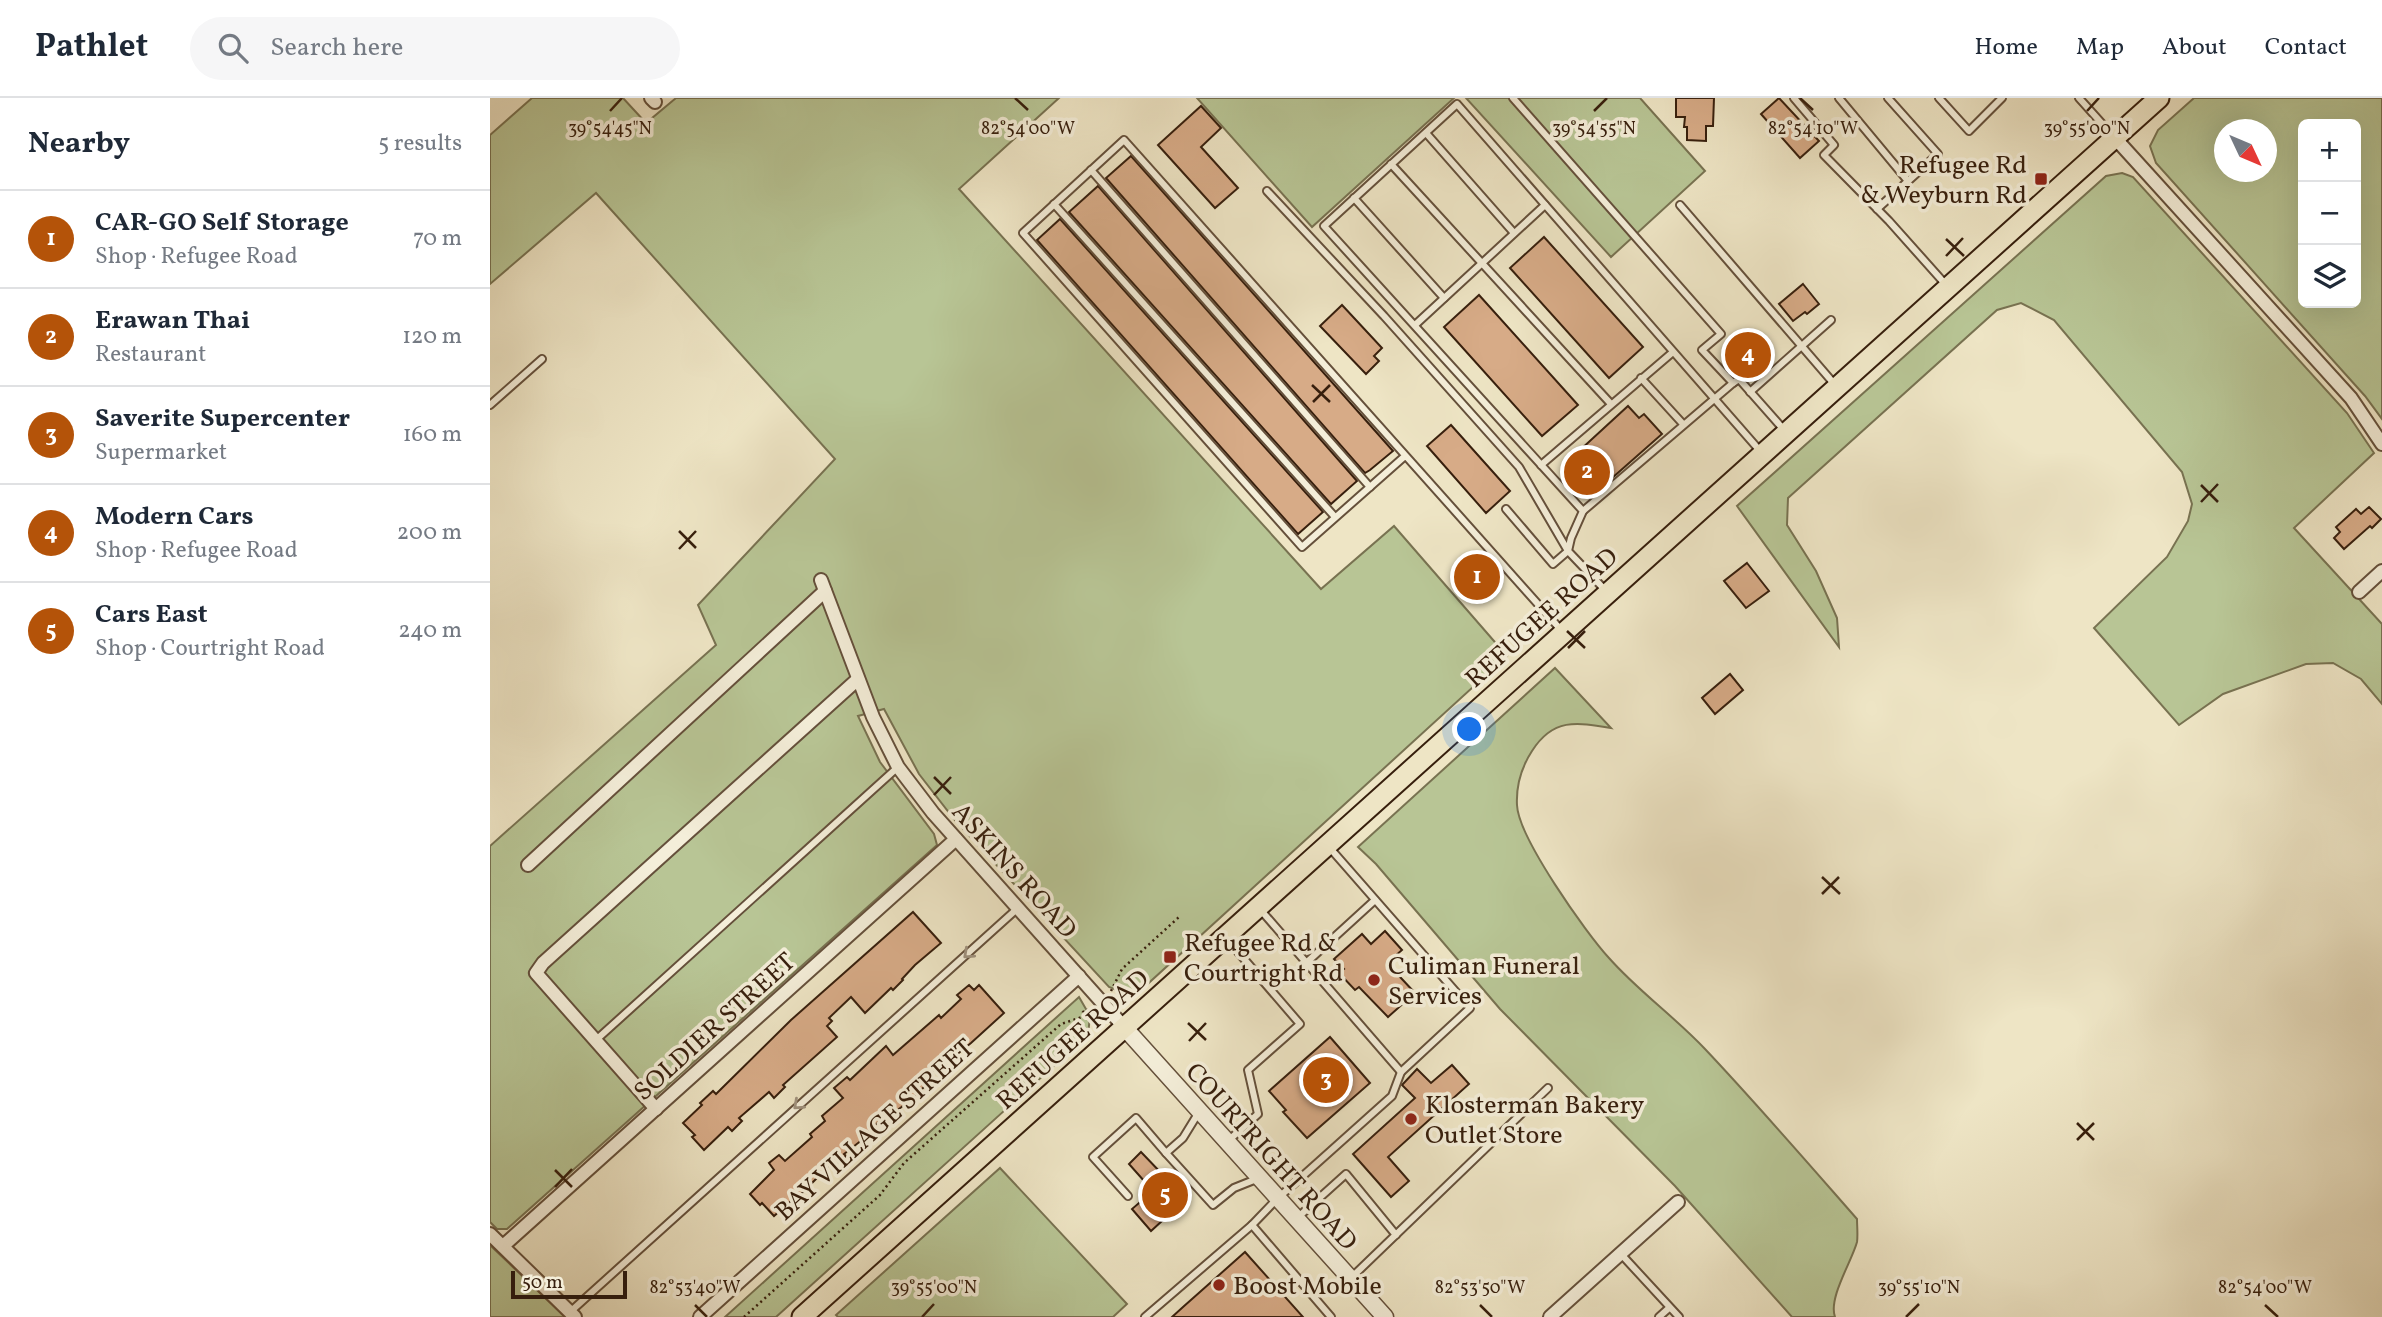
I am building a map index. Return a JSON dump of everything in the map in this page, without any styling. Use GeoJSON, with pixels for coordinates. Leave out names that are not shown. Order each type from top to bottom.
{"type":"FeatureCollection","features":[{"type":"Feature","properties":{"kind":"main road","name":"REFUGEE ROAD"},"geometry":{"type":"LineString","coordinates":[[802,1317],[2159,98]]}},
{"type":"Feature","properties":{"kind":"street"},"geometry":{"type":"LineString","coordinates":[[2115,138],[2351,398],[2382,444]]}},
{"type":"Feature","properties":{"kind":"street"},"geometry":{"type":"LineString","coordinates":[[2359,592],[2382,571]]}},
{"type":"Feature","properties":{"kind":"street","name":"ASKINS ROAD"},"geometry":{"type":"LineString","coordinates":[[528,865],[823,586],[873,717],[898,767],[956,839],[1124,1027]]}},
{"type":"Feature","properties":{"kind":"street"},"geometry":{"type":"LineString","coordinates":[[656,1109],[536,973],[543,963],[858,678]]}},
{"type":"Feature","properties":{"kind":"street","name":"SOLDIER STREET"},"geometry":{"type":"LineString","coordinates":[[503,1246],[956,839]]}},
{"type":"Feature","properties":{"kind":"street","name":"BAY VILLAGE STREET"},"geometry":{"type":"LineString","coordinates":[[700,1317],[1079,976]]}},
{"type":"Feature","properties":{"kind":"street","name":"COURTRIGHT ROAD"},"geometry":{"type":"LineString","coordinates":[[1124,1027],[1385,1317]]}},
{"type":"Feature","properties":{"kind":"street"},"geometry":{"type":"LineString","coordinates":[[1550,1317],[1678,1202]]}},
{"type":"Feature","properties":{"kind":"street"},"geometry":{"type":"LineString","coordinates":[[490,1234],[572,1315]]}},
{"type":"Feature","properties":{"kind":"lane"},"geometry":{"type":"LineString","coordinates":[[1513,98],[1721,334],[1702,350],[1733,383]]}},
{"type":"Feature","properties":{"kind":"lane"},"geometry":{"type":"LineString","coordinates":[[1794,98],[1834,145],[1824,155],[1948,288]]}},
{"type":"Feature","properties":{"kind":"lane"},"geometry":{"type":"LineString","coordinates":[[1839,98],[1908,181]]}},
{"type":"Feature","properties":{"kind":"lane"},"geometry":{"type":"LineString","coordinates":[[1877,209],[1938,154],[1888,98]]}},
{"type":"Feature","properties":{"kind":"lane"},"geometry":{"type":"LineString","coordinates":[[1939,98],[1969,131],[2002,98]]}},
{"type":"Feature","properties":{"kind":"lane"},"geometry":{"type":"LineString","coordinates":[[2079,98],[2115,138]]}},
{"type":"Feature","properties":{"kind":"lane"},"geometry":{"type":"LineString","coordinates":[[1583,511],[1324,226],[1457,104],[1762,454]]}},
{"type":"Feature","properties":{"kind":"lane"},"geometry":{"type":"LineString","coordinates":[[1426,133],[1514,233]]}},
{"type":"Feature","properties":{"kind":"lane"},"geometry":{"type":"LineString","coordinates":[[1405,456],[1302,547],[1023,233],[1124,140],[1563,633]]}},
{"type":"Feature","properties":{"kind":"lane"},"geometry":{"type":"LineString","coordinates":[[1391,164],[1611,404]]}},
{"type":"Feature","properties":{"kind":"lane"},"geometry":{"type":"LineString","coordinates":[[1091,170],[1370,487]]}},
{"type":"Feature","properties":{"kind":"lane"},"geometry":{"type":"LineString","coordinates":[[1266,191],[1384,316],[1519,467],[1568,551],[1607,593]]}},
{"type":"Feature","properties":{"kind":"lane"},"geometry":{"type":"LineString","coordinates":[[1354,198],[1444,298]]}},
{"type":"Feature","properties":{"kind":"lane"},"geometry":{"type":"LineString","coordinates":[[1054,204],[1335,517]]}},
{"type":"Feature","properties":{"kind":"lane"},"geometry":{"type":"LineString","coordinates":[[1415,325],[1545,205]]}},
{"type":"Feature","properties":{"kind":"lane"},"geometry":{"type":"LineString","coordinates":[[1680,205],[1837,387]]}},
{"type":"Feature","properties":{"kind":"lane"},"geometry":{"type":"LineString","coordinates":[[1750,392],[1831,320]]}},
{"type":"Feature","properties":{"kind":"lane"},"geometry":{"type":"LineString","coordinates":[[1541,465],[1673,352]]}},
{"type":"Feature","properties":{"kind":"lane"},"geometry":{"type":"LineString","coordinates":[[490,405],[542,359]]}},
{"type":"Feature","properties":{"kind":"lane"},"geometry":{"type":"LineString","coordinates":[[1642,378],[1684,424]]}},
{"type":"Feature","properties":{"kind":"lane"},"geometry":{"type":"LineString","coordinates":[[1506,509],[1553,564],[1568,551],[1571,537],[1583,511],[1738,379],[1786,433]]}},
{"type":"Feature","properties":{"kind":"lane"},"geometry":{"type":"LineString","coordinates":[[596,1040],[898,767]]}},
{"type":"Feature","properties":{"kind":"lane"},"geometry":{"type":"LineString","coordinates":[[1145,1317],[1252,1225],[1277,1199],[1392,1096],[1401,1072],[1470,1008],[1326,845]]}},
{"type":"Feature","properties":{"kind":"lane"},"geometry":{"type":"LineString","coordinates":[[1306,963],[1375,901]]}},
{"type":"Feature","properties":{"kind":"lane"},"geometry":{"type":"LineString","coordinates":[[1257,907],[1401,1072]]}},
{"type":"Feature","properties":{"kind":"lane"},"geometry":{"type":"LineString","coordinates":[[572,1315],[1018,908]]}},
{"type":"Feature","properties":{"kind":"lane"},"geometry":{"type":"LineString","coordinates":[[1224,936],[1300,1024],[1248,1070],[1258,1114],[1226,1143]]}},
{"type":"Feature","properties":{"kind":"lane"},"geometry":{"type":"LineString","coordinates":[[1350,1279],[1548,1088]]}},
{"type":"Feature","properties":{"kind":"lane"},"geometry":{"type":"LineString","coordinates":[[1166,1153],[1183,1138],[1199,1112]]}},
{"type":"Feature","properties":{"kind":"lane"},"geometry":{"type":"LineString","coordinates":[[1128,1196],[1093,1157],[1136,1118],[1213,1205],[1234,1188],[1259,1178]]}},
{"type":"Feature","properties":{"kind":"lane"},"geometry":{"type":"LineString","coordinates":[[1296,1219],[1346,1174],[1396,1235]]}},
{"type":"Feature","properties":{"kind":"lane"},"geometry":{"type":"LineString","coordinates":[[1252,1225],[1331,1317]]}},
{"type":"Feature","properties":{"kind":"lane"},"geometry":{"type":"LineString","coordinates":[[1620,1253],[1679,1317]]}},
{"type":"Feature","properties":{"kind":"lane"},"geometry":{"type":"LineString","coordinates":[[1659,1317],[1669,1308]]}},
{"type":"Feature","properties":{"kind":"path"},"geometry":{"type":"LineString","coordinates":[[1113,988],[1122,969],[1179,918]]}},
{"type":"Feature","properties":{"kind":"path"},"geometry":{"type":"LineString","coordinates":[[744,1317],[880,1195],[900,1168],[950,1122],[1062,1024],[1085,1016],[1083,1012],[1092,1008]]}},
{"type":"Feature","properties":{"kind":"green space"},"geometry":{"type":"Polygon","coordinates":[[[532,98],[623,98],[646,123],[676,98],[1059,98],[959,189],[1321,589],[1394,526],[1507,656],[1141,990],[1127,994],[1109,987],[954,819],[919,774],[884,709],[858,716],[880,762],[934,834],[937,845],[507,1229],[497,1229],[490,1222],[490,846],[716,645],[698,605],[835,459],[596,193],[490,284],[490,135],[532,98]]]}},
{"type":"Feature","properties":{"kind":"green space"},"geometry":{"type":"Polygon","coordinates":[[[1197,98],[1454,98],[1312,227],[1197,98]]]}},
{"type":"Feature","properties":{"kind":"green space"},"geometry":{"type":"Polygon","coordinates":[[[1466,98],[1640,98],[1705,171],[1611,257],[1466,98]]]}},
{"type":"Feature","properties":{"kind":"green space"},"geometry":{"type":"Polygon","coordinates":[[[2194,98],[2382,98],[2382,419],[2365,396],[2156,163],[2150,146],[2158,130],[2194,98]]]}},
{"type":"Feature","properties":{"kind":"green space"},"geometry":{"type":"Polygon","coordinates":[[[2122,173],[2133,177],[2347,413],[2374,453],[2294,528],[2382,624],[2382,704],[2361,679],[2333,663],[2306,664],[2223,694],[2179,725],[2094,628],[2167,557],[2188,521],[2192,504],[2182,472],[2054,320],[2021,303],[1997,310],[1788,498],[1787,525],[1816,571],[1837,618],[1839,647],[1737,506],[2106,176],[2122,173]]]}},
{"type":"Feature","properties":{"kind":"green space"},"geometry":{"type":"Polygon","coordinates":[[[1555,668],[1611,728],[1587,724],[1566,725],[1540,740],[1528,757],[1520,777],[1517,805],[1520,820],[1540,861],[1598,946],[1632,982],[1705,1049],[1857,1219],[1857,1242],[1835,1300],[1835,1317],[1792,1317],[1675,1186],[1500,1009],[1376,864],[1358,847],[1555,668]]]}},
{"type":"Feature","properties":{"kind":"green space"},"geometry":{"type":"Polygon","coordinates":[[[1079,997],[1090,1016],[1088,1035],[776,1317],[725,1317],[1079,997]]]}},
{"type":"Feature","properties":{"kind":"green space"},"geometry":{"type":"Polygon","coordinates":[[[1000,1168],[1127,1304],[1113,1317],[836,1315],[1000,1168]]]}},
{"type":"Feature","properties":{"kind":"green space"},"geometry":{"type":"Polygon","coordinates":[[[490,1245],[565,1317],[490,1317],[490,1245]]]}},
{"type":"Feature","properties":{"kind":"building"},"geometry":{"type":"Polygon","coordinates":[[[1676,98],[1714,98],[1713,126],[1706,126],[1706,141],[1687,140],[1685,117],[1676,117],[1676,98]]]}},
{"type":"Feature","properties":{"kind":"building"},"geometry":{"type":"Polygon","coordinates":[[[1779,98],[1819,141],[1800,158],[1761,114],[1779,98]]]}},
{"type":"Feature","properties":{"kind":"building"},"geometry":{"type":"Polygon","coordinates":[[[1201,106],[1221,128],[1201,147],[1238,188],[1215,208],[1158,145],[1201,106]]]}},
{"type":"Feature","properties":{"kind":"building"},"geometry":{"type":"Polygon","coordinates":[[[1131,156],[1393,451],[1370,470],[1365,473],[1106,178],[1131,156]]]}},
{"type":"Feature","properties":{"kind":"building"},"geometry":{"type":"Polygon","coordinates":[[[1098,186],[1357,481],[1331,504],[1069,212],[1098,186]]]}},
{"type":"Feature","properties":{"kind":"building"},"geometry":{"type":"Polygon","coordinates":[[[1060,219],[1323,512],[1298,534],[1037,240],[1060,219]]]}},
{"type":"Feature","properties":{"kind":"building"},"geometry":{"type":"Polygon","coordinates":[[[1544,237],[1643,347],[1609,378],[1510,268],[1544,237]]]}},
{"type":"Feature","properties":{"kind":"building"},"geometry":{"type":"Polygon","coordinates":[[[1803,284],[1819,304],[1793,321],[1779,304],[1803,284]]]}},
{"type":"Feature","properties":{"kind":"building"},"geometry":{"type":"Polygon","coordinates":[[[1479,295],[1578,405],[1542,436],[1444,327],[1479,295]]]}},
{"type":"Feature","properties":{"kind":"building"},"geometry":{"type":"Polygon","coordinates":[[[1342,305],[1382,348],[1374,356],[1379,361],[1366,374],[1320,326],[1342,305]]]}},
{"type":"Feature","properties":{"kind":"building"},"geometry":{"type":"Polygon","coordinates":[[[1755,336],[1767,349],[1747,368],[1735,355],[1755,336]]]}},
{"type":"Feature","properties":{"kind":"building"},"geometry":{"type":"Polygon","coordinates":[[[1628,406],[1639,418],[1644,414],[1662,434],[1595,493],[1567,462],[1628,406]]]}},
{"type":"Feature","properties":{"kind":"building"},"geometry":{"type":"Polygon","coordinates":[[[1451,425],[1510,491],[1486,513],[1427,446],[1451,425]]]}},
{"type":"Feature","properties":{"kind":"building"},"geometry":{"type":"Polygon","coordinates":[[[2369,507],[2381,519],[2344,549],[2334,538],[2340,532],[2336,527],[2356,509],[2361,514],[2369,507]]]}},
{"type":"Feature","properties":{"kind":"building"},"geometry":{"type":"Polygon","coordinates":[[[1477,554],[1500,579],[1488,589],[1485,586],[1474,597],[1454,574],[1477,554]]]}},
{"type":"Feature","properties":{"kind":"building"},"geometry":{"type":"Polygon","coordinates":[[[1747,563],[1769,591],[1746,608],[1724,581],[1747,563]]]}},
{"type":"Feature","properties":{"kind":"building"},"geometry":{"type":"Polygon","coordinates":[[[1730,674],[1743,690],[1715,714],[1702,698],[1730,674]]]}},
{"type":"Feature","properties":{"kind":"building"},"geometry":{"type":"Polygon","coordinates":[[[913,912],[941,943],[865,1013],[851,997],[829,1018],[832,1021],[827,1026],[837,1037],[783,1085],[785,1087],[774,1098],[769,1092],[739,1118],[742,1121],[732,1131],[728,1127],[704,1150],[692,1137],[695,1135],[683,1123],[702,1105],[700,1103],[713,1091],[716,1094],[791,1020],[913,912]]]}},
{"type":"Feature","properties":{"kind":"building","name":"Culiman Funeral Services"},"geometry":{"type":"Polygon","coordinates":[[[1385,931],[1402,950],[1387,963],[1415,993],[1388,1017],[1359,987],[1355,990],[1339,973],[1344,969],[1334,959],[1362,934],[1371,944],[1385,931]]]}},
{"type":"Feature","properties":{"kind":"building"},"geometry":{"type":"Polygon","coordinates":[[[969,985],[974,990],[979,985],[1004,1013],[923,1080],[927,1084],[912,1099],[891,1115],[889,1113],[865,1134],[867,1136],[844,1154],[846,1156],[833,1168],[830,1165],[792,1203],[791,1201],[774,1216],[762,1203],[760,1205],[750,1194],[774,1170],[769,1163],[779,1155],[785,1161],[812,1137],[810,1134],[825,1121],[822,1116],[843,1098],[834,1088],[847,1077],[850,1080],[886,1046],[893,1055],[939,1015],[941,1018],[961,999],[957,995],[969,985]]]}},
{"type":"Feature","properties":{"kind":"building"},"geometry":{"type":"Polygon","coordinates":[[[1330,1037],[1370,1083],[1307,1138],[1283,1112],[1286,1110],[1269,1091],[1330,1037]]]}},
{"type":"Feature","properties":{"kind":"building","name":"Klosterman Bakery Outlet Store"},"geometry":{"type":"Polygon","coordinates":[[[1452,1065],[1469,1084],[1388,1157],[1409,1181],[1391,1197],[1353,1154],[1415,1098],[1402,1085],[1417,1069],[1431,1083],[1452,1065]]]}},
{"type":"Feature","properties":{"kind":"building"},"geometry":{"type":"Polygon","coordinates":[[[1141,1152],[1186,1199],[1151,1231],[1132,1209],[1153,1191],[1129,1164],[1141,1152]]]}},
{"type":"Feature","properties":{"kind":"building"},"geometry":{"type":"Polygon","coordinates":[[[1245,1252],[1303,1317],[1172,1317],[1183,1307],[1245,1252]]]}},
{"type":"Feature","properties":{"kind":"place","name":"Refugee Rd & Weyburn Rd"},"geometry":{"type":"Point","coordinates":[2041,179]}},
{"type":"Feature","properties":{"kind":"place","name":"Modern Cars"},"geometry":{"type":"Point","coordinates":[1748,355]}},
{"type":"Feature","properties":{"kind":"place","name":"Erawan Thai"},"geometry":{"type":"Point","coordinates":[1587,472]}},
{"type":"Feature","properties":{"kind":"place","name":"CAR-GO Self Storage"},"geometry":{"type":"Point","coordinates":[1477,577]}},
{"type":"Feature","properties":{"kind":"place","name":"Refugee Rd & Courtright Rd"},"geometry":{"type":"Point","coordinates":[1170,957]}},
{"type":"Feature","properties":{"kind":"place","name":"Culiman Funeral Services"},"geometry":{"type":"Point","coordinates":[1374,980]}},
{"type":"Feature","properties":{"kind":"place","name":"Saverite Supercenter"},"geometry":{"type":"Point","coordinates":[1326,1080]}},
{"type":"Feature","properties":{"kind":"place","name":"Klosterman Bakery Outlet Store"},"geometry":{"type":"Point","coordinates":[1411,1119]}},
{"type":"Feature","properties":{"kind":"place","name":"Cars East"},"geometry":{"type":"Point","coordinates":[1165,1195]}},
{"type":"Feature","properties":{"kind":"place","name":"Boost Mobile"},"geometry":{"type":"Point","coordinates":[1219,1285]}}]}
